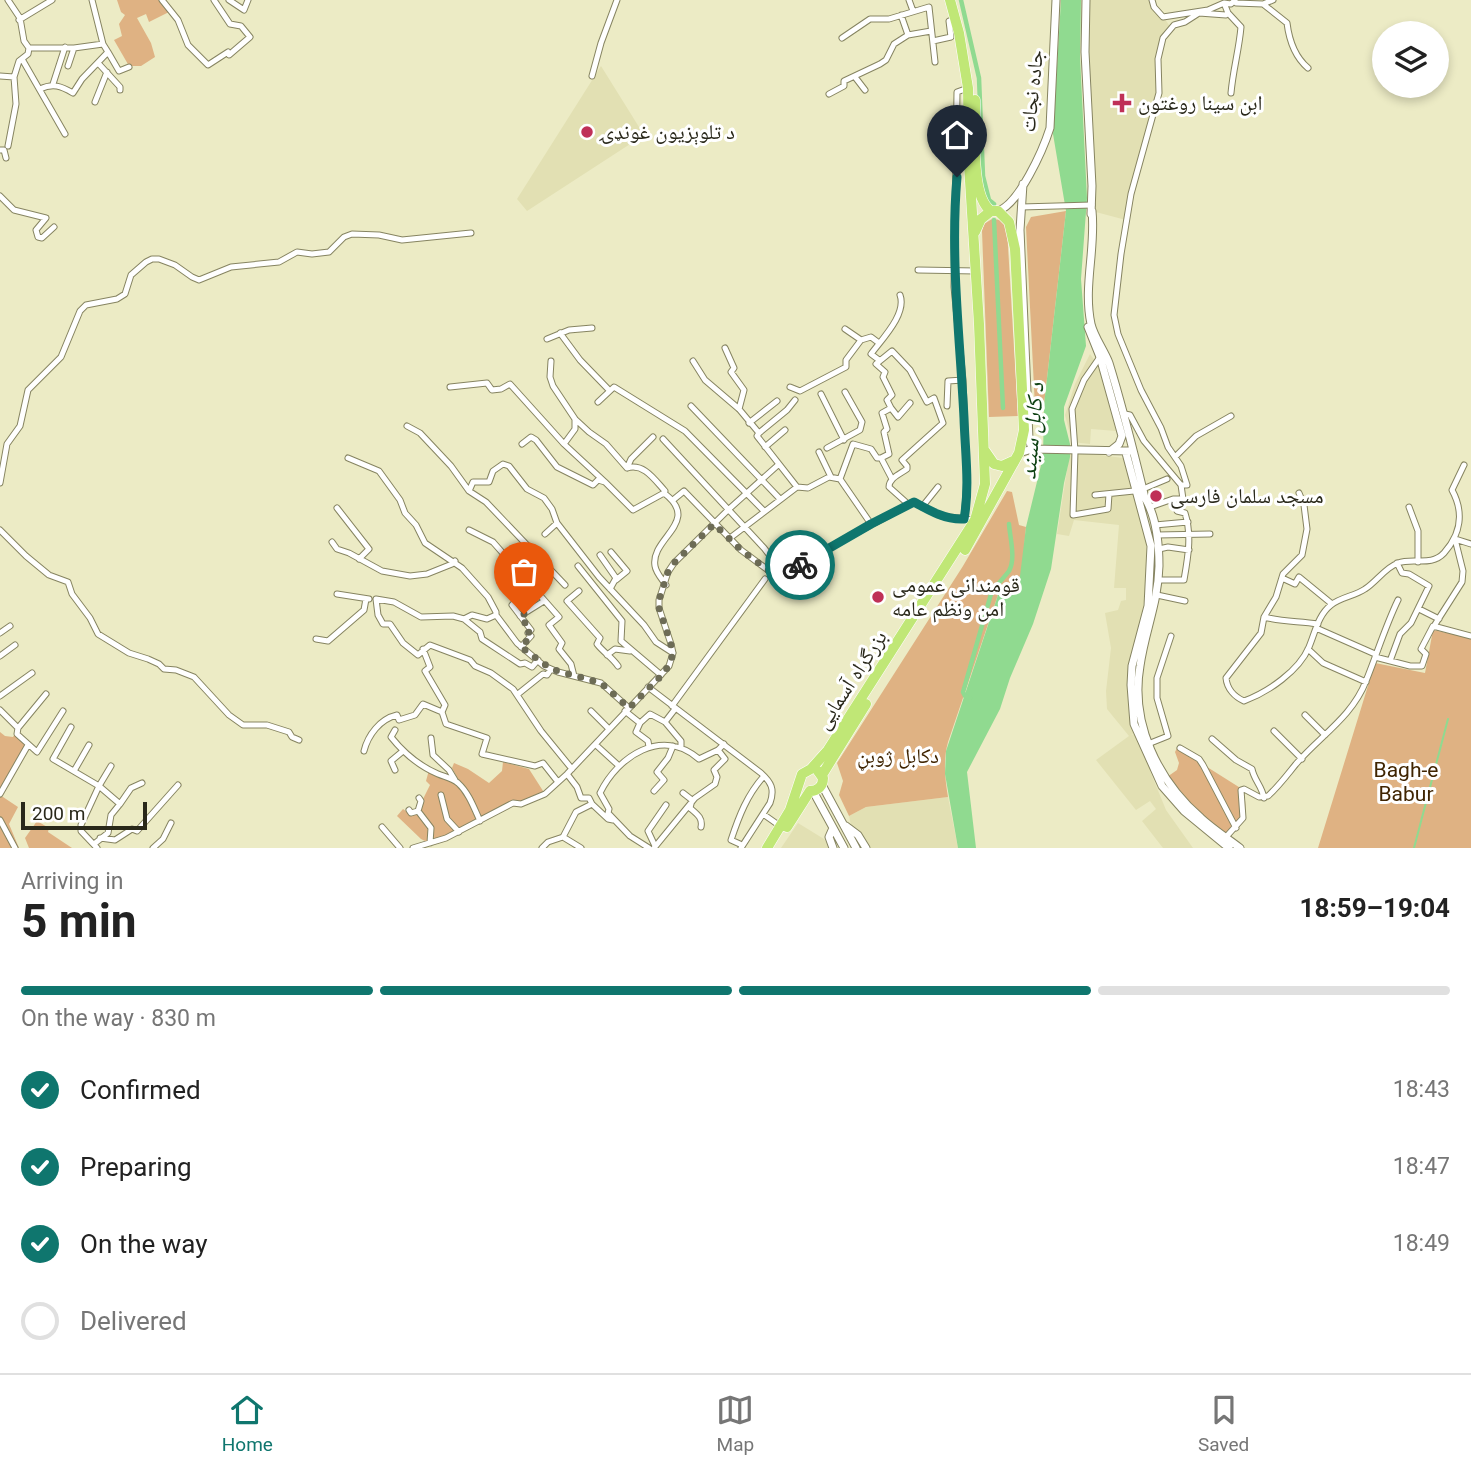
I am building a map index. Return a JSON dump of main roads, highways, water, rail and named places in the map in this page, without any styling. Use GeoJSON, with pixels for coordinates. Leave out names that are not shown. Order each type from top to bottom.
{"type":"FeatureCollection","features":[{"type":"Feature","properties":{"kind":"highway","name":"بزرگراه آسمایی"},"geometry":{"type":"LineString","coordinates":[[767,848],[790,810],[805,772],[828,750],[866,693],[970,520],[985,484],[970,184],[968,88],[950,0]]}},
{"type":"Feature","properties":{"kind":"highway","name":"بزرگراه آسمایی"},"geometry":{"type":"LineString","coordinates":[[773,848],[817,786],[977,530],[1016,457],[1024,430],[1015,249],[1009,222],[982,201],[977,182],[975,97],[965,34],[955,0]]}},
{"type":"Feature","properties":{"kind":"highway"},"geometry":{"type":"LineString","coordinates":[[974,236],[981,219],[994,211]]}},
{"type":"Feature","properties":{"kind":"highway"},"geometry":{"type":"LineString","coordinates":[[984,447],[994,464],[1002,466],[1016,457]]}},
{"type":"Feature","properties":{"kind":"highway"},"geometry":{"type":"LineString","coordinates":[[801,781],[804,788],[817,786],[817,770],[811,769]]}},
{"type":"Feature","properties":{"kind":"main road","name":"جاده نجات"},"geometry":{"type":"LineString","coordinates":[[994,211],[1014,200],[1049,128],[1056,0]]}},
{"type":"Feature","properties":{"kind":"main road"},"geometry":{"type":"LineString","coordinates":[[1086,0],[1085,52],[1093,225],[1089,284],[1091,325],[1108,359],[1125,414],[1130,452],[1149,532],[1151,564],[1148,606],[1132,666],[1134,723],[1162,786],[1184,811],[1229,848]]}},
{"type":"Feature","properties":{"kind":"main road"},"geometry":{"type":"LineString","coordinates":[[1023,184],[1020,230],[1029,439],[1032,449]]}},
{"type":"Feature","properties":{"kind":"main road"},"geometry":{"type":"LineString","coordinates":[[1091,207],[1086,284],[1087,326],[1100,357],[1122,436],[1122,441],[1110,452]]}},
{"type":"Feature","properties":{"kind":"main road"},"geometry":{"type":"LineString","coordinates":[[1016,457],[1032,449],[1130,452]]}},
{"type":"Feature","properties":{"kind":"main road"},"geometry":{"type":"LineString","coordinates":[[1139,490],[1150,507],[1159,549],[1157,595],[1139,666],[1141,727],[1178,794],[1201,818],[1240,848]]}},
{"type":"Feature","properties":{"kind":"main road"},"geometry":{"type":"LineString","coordinates":[[817,786],[838,815],[856,848]]}},
{"type":"Feature","properties":{"kind":"main road"},"geometry":{"type":"LineString","coordinates":[[817,786],[844,848]]}},
{"type":"Feature","properties":{"kind":"main road"},"geometry":{"type":"LineString","coordinates":[[843,824],[858,835],[866,848]]}},
{"type":"Feature","properties":{"kind":"main road"},"geometry":{"type":"LineString","coordinates":[[833,828],[829,837],[834,848]]}},
{"type":"Feature","properties":{"kind":"waterway"},"geometry":{"type":"LineString","coordinates":[[961,0],[979,78],[983,176],[989,200],[994,204]]}},
{"type":"Feature","properties":{"kind":"waterway"},"geometry":{"type":"LineString","coordinates":[[994,220],[1003,408]]}},
{"type":"Feature","properties":{"kind":"waterway"},"geometry":{"type":"LineString","coordinates":[[970,698],[963,692],[991,594],[1011,566],[1009,524]]}},
{"type":"Feature","properties":{"kind":"waterway"},"geometry":{"type":"LineString","coordinates":[[1414,848],[1448,719]]}},
{"type":"Feature","properties":{"kind":"place","name":"ابن سینا روغتون"},"geometry":{"type":"Point","coordinates":[1122,103]}},
{"type":"Feature","properties":{"kind":"place","name":"د تلوېزیون غونډۍ"},"geometry":{"type":"Point","coordinates":[587,132]}},
{"type":"Feature","properties":{"kind":"place","name":"مسجد سلمان فارسی"},"geometry":{"type":"Point","coordinates":[1156,496]}},
{"type":"Feature","properties":{"kind":"place","name":"قومندانی عمومی امن ونظم عامه"},"geometry":{"type":"Point","coordinates":[878,597]}},
{"type":"Feature","properties":{"kind":"water label","name":"د کابل سيند"},"geometry":{"type":"Point","coordinates":[1032,431]}},
{"type":"Feature","properties":{"kind":"park label","name":"دکابل ژوبڼ"},"geometry":{"type":"Point","coordinates":[898,756]}},
{"type":"Feature","properties":{"kind":"park label","name":"Bagh-e Babur"},"geometry":{"type":"Point","coordinates":[1406,782]}}]}
